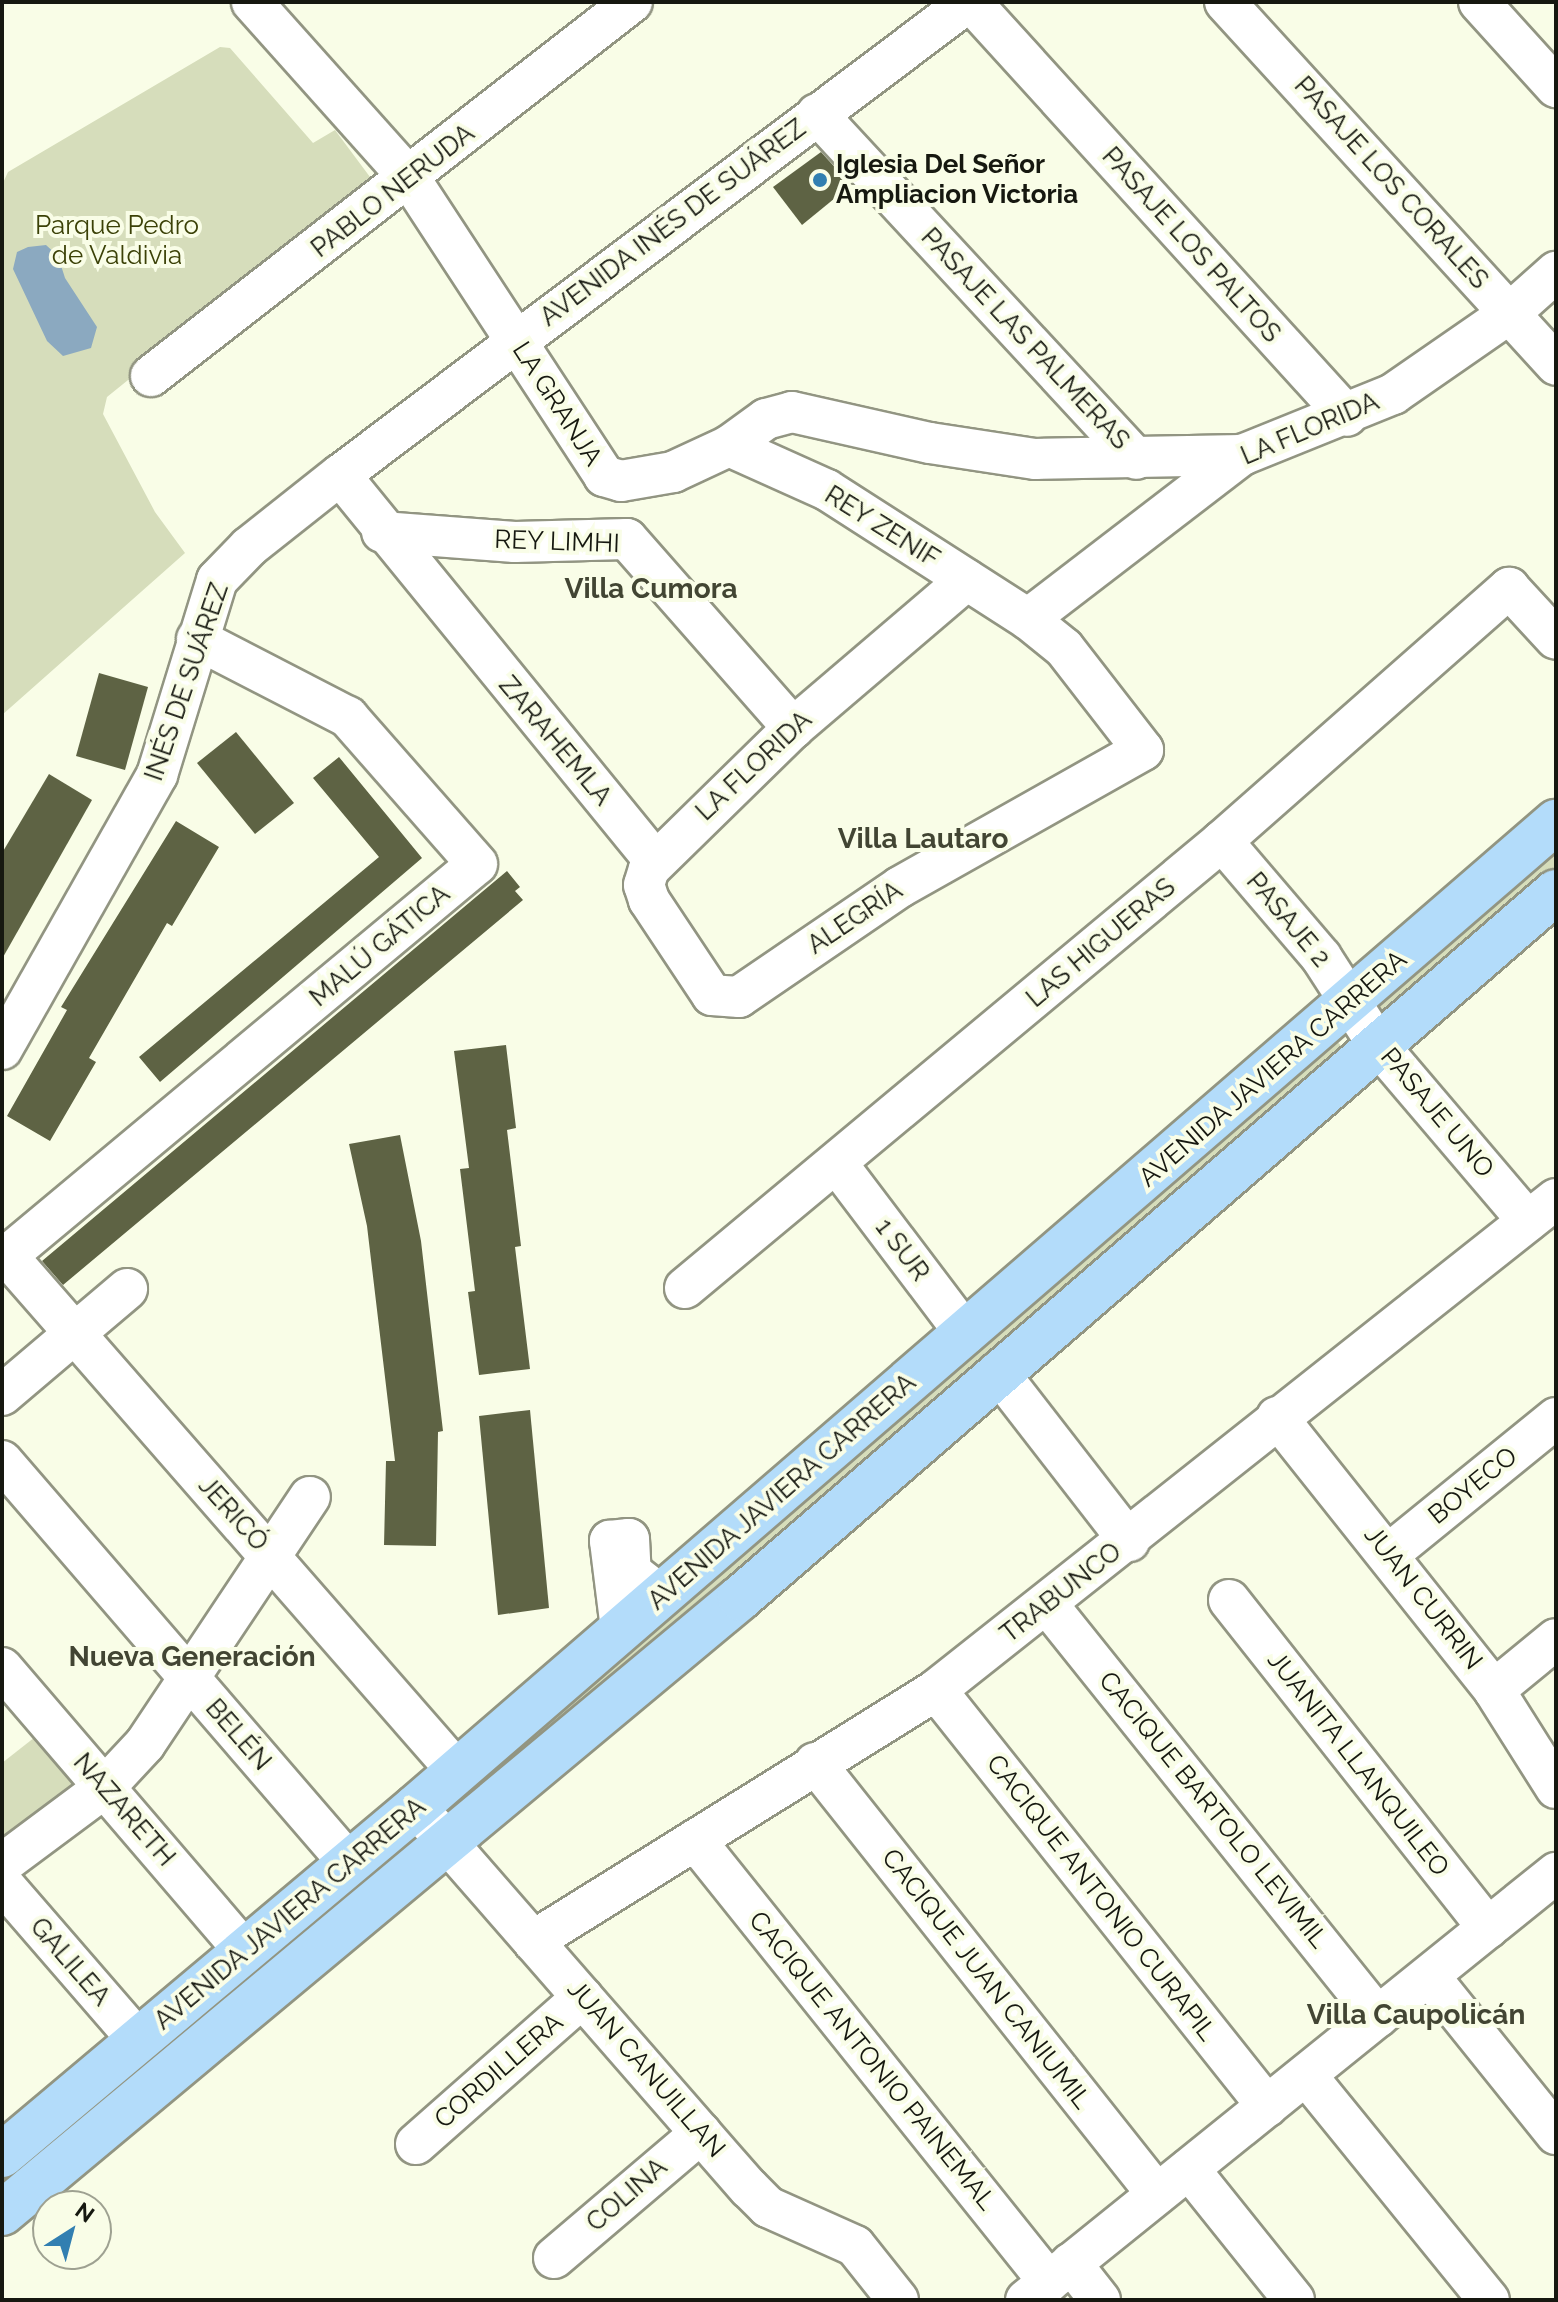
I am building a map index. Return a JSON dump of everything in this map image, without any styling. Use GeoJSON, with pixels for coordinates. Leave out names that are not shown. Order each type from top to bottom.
{"type":"FeatureCollection","features":[{"type":"Feature","properties":{"kind":"main road","name":"AVENIDA JAVIERA CARRERA"},"geometry":{"type":"LineString","coordinates":[[2,2155],[662,1596],[1353,1001],[1556,822]]}},
{"type":"Feature","properties":{"kind":"main road","name":"AVENIDA JAVIERA CARRERA"},"geometry":{"type":"LineString","coordinates":[[2,2213],[740,1598],[1556,892]]}},
{"type":"Feature","properties":{"kind":"street","name":"PABLO NERUDA"},"geometry":{"type":"LineString","coordinates":[[151,376],[410,179],[632,2]]}},
{"type":"Feature","properties":{"kind":"street","name":"AVENIDA INÉS DE SUÁREZ"},"geometry":{"type":"LineString","coordinates":[[340,475],[969,2]]}},
{"type":"Feature","properties":{"kind":"street","name":"PASAJE LOS PALTOS"},"geometry":{"type":"LineString","coordinates":[[969,2],[1347,416]]}},
{"type":"Feature","properties":{"kind":"street","name":"PASAJE LOS CORALES"},"geometry":{"type":"LineString","coordinates":[[1225,2],[1556,364]]}},
{"type":"Feature","properties":{"kind":"street"},"geometry":{"type":"LineString","coordinates":[[1479,2],[1556,87]]}},
{"type":"Feature","properties":{"kind":"street","name":"LA GRANJA"},"geometry":{"type":"LineString","coordinates":[[267,7],[410,179],[604,476],[621,481],[673,472],[729,446],[766,419],[792,412],[930,443],[1020,457],[1136,459],[1242,455]]}},
{"type":"Feature","properties":{"kind":"street","name":"PASAJE LAS PALMERAS"},"geometry":{"type":"LineString","coordinates":[[817,114],[1136,459]]}},
{"type":"Feature","properties":{"kind":"street","name":"LA FLORIDA"},"geometry":{"type":"LineString","coordinates":[[1028,619],[1242,455],[1347,416],[1444,362],[1510,313],[1556,272]]}},
{"type":"Feature","properties":{"kind":"street","name":"REY ZENIF"},"geometry":{"type":"LineString","coordinates":[[729,446],[827,490],[1028,619]]}},
{"type":"Feature","properties":{"kind":"street","name":"ZARAHEMLA"},"geometry":{"type":"LineString","coordinates":[[340,475],[382,532],[655,861]]}},
{"type":"Feature","properties":{"kind":"street","name":"INÉS DE SUÁREZ"},"geometry":{"type":"LineString","coordinates":[[2,1049],[157,775],[217,580],[249,547],[340,475]]}},
{"type":"Feature","properties":{"kind":"street","name":"REY LIMHI"},"geometry":{"type":"LineString","coordinates":[[382,532],[515,542],[627,539],[793,728]]}},
{"type":"Feature","properties":{"kind":"street","name":"LA FLORIDA"},"geometry":{"type":"LineString","coordinates":[[655,861],[793,728],[966,580]]}},
{"type":"Feature","properties":{"kind":"street","name":"LAS HIGUERAS"},"geometry":{"type":"LineString","coordinates":[[685,1288],[838,1165],[1222,841],[1509,588],[1556,639]]}},
{"type":"Feature","properties":{"kind":"street","name":"ALEGRÍA"},"geometry":{"type":"LineString","coordinates":[[655,861],[645,877],[649,900],[705,989],[720,999],[739,997],[900,887],[1143,750],[1064,648],[1028,619]]}},
{"type":"Feature","properties":{"kind":"street","name":"MALÚ GÁTICA"},"geometry":{"type":"LineString","coordinates":[[5,1259],[477,864],[348,717],[197,639]]}},
{"type":"Feature","properties":{"kind":"street","name":"PASAJE 2"},"geometry":{"type":"LineString","coordinates":[[1222,841],[1353,1001]]}},
{"type":"Feature","properties":{"kind":"street","name":"PASAJE UNO"},"geometry":{"type":"LineString","coordinates":[[1353,1001],[1378,1045],[1542,1210]]}},
{"type":"Feature","properties":{"kind":"street","name":"1 SUR"},"geometry":{"type":"LineString","coordinates":[[838,1165],[966,1334]]}},
{"type":"Feature","properties":{"kind":"street","name":"TRABUNCO"},"geometry":{"type":"LineString","coordinates":[[533,1941],[936,1690],[1129,1541],[1277,1417],[1542,1210]]}},
{"type":"Feature","properties":{"kind":"street","name":"JERICÓ"},"geometry":{"type":"LineString","coordinates":[[5,1259],[457,1771]]}},
{"type":"Feature","properties":{"kind":"street"},"geometry":{"type":"LineString","coordinates":[[3,1392],[127,1289]]}},
{"type":"Feature","properties":{"kind":"street"},"geometry":{"type":"LineString","coordinates":[[998,1372],[1129,1541]]}},
{"type":"Feature","properties":{"kind":"street","name":"JUAN CURRIN"},"geometry":{"type":"LineString","coordinates":[[1277,1417],[1390,1553],[1494,1690],[1556,1788]]}},
{"type":"Feature","properties":{"kind":"street","name":"BOYECO"},"geometry":{"type":"LineString","coordinates":[[1390,1553],[1556,1418]]}},
{"type":"Feature","properties":{"kind":"street","name":"BELÉN"},"geometry":{"type":"LineString","coordinates":[[2,1461],[349,1863]]}},
{"type":"Feature","properties":{"kind":"street"},"geometry":{"type":"LineString","coordinates":[[2,1864],[104,1788],[145,1744],[310,1497]]}},
{"type":"Feature","properties":{"kind":"street"},"geometry":{"type":"LineString","coordinates":[[621,1629],[620,1540],[631,1572],[662,1596]]}},
{"type":"Feature","properties":{"kind":"street","name":"JUANITA LLANQUILEO"},"geometry":{"type":"LineString","coordinates":[[1229,1600],[1488,1928]]}},
{"type":"Feature","properties":{"kind":"street","name":"CACIQUE BARTOLO LEVIMIL"},"geometry":{"type":"LineString","coordinates":[[1047,1604],[1378,2017]]}},
{"type":"Feature","properties":{"kind":"street"},"geometry":{"type":"LineString","coordinates":[[1494,1690],[1556,1639]]}},
{"type":"Feature","properties":{"kind":"street","name":"NAZARETH"},"geometry":{"type":"LineString","coordinates":[[2,1668],[245,1952]]}},
{"type":"Feature","properties":{"kind":"street","name":"CACIQUE ANTONIO CURAPIL"},"geometry":{"type":"LineString","coordinates":[[936,1690],[1267,2106]]}},
{"type":"Feature","properties":{"kind":"street","name":"CACIQUE JUAN CANIUMIL"},"geometry":{"type":"LineString","coordinates":[[815,1763],[1157,2194]]}},
{"type":"Feature","properties":{"kind":"street","name":"JUAN CANUILLAN"},"geometry":{"type":"LineString","coordinates":[[416,1807],[768,2207],[855,2246],[898,2300]]}},
{"type":"Feature","properties":{"kind":"street","name":"CACIQUE ANTONIO PAINEMAL"},"geometry":{"type":"LineString","coordinates":[[695,1840],[1049,2282],[1100,2300]]}},
{"type":"Feature","properties":{"kind":"street"},"geometry":{"type":"LineString","coordinates":[[1049,2282],[1555,1877]]}},
{"type":"Feature","properties":{"kind":"street","name":"GALILEA"},"geometry":{"type":"LineString","coordinates":[[2,1883],[139,2041]]}},
{"type":"Feature","properties":{"kind":"street"},"geometry":{"type":"LineString","coordinates":[[1429,1976],[1556,2134]]}},
{"type":"Feature","properties":{"kind":"street","name":"CORDILLERA"},"geometry":{"type":"LineString","coordinates":[[416,2144],[583,1997]]}},
{"type":"Feature","properties":{"kind":"street"},"geometry":{"type":"LineString","coordinates":[[1306,2075],[1489,2300]]}},
{"type":"Feature","properties":{"kind":"street","name":"COLINA"},"geometry":{"type":"LineString","coordinates":[[554,2258],[701,2133]]}},
{"type":"Feature","properties":{"kind":"street"},"geometry":{"type":"LineString","coordinates":[[1189,2169],[1294,2300]]}},
{"type":"Feature","properties":{"kind":"green space","name":"Parque Pedro de Valdivia"},"geometry":{"type":"Polygon","coordinates":[[[220,47],[230,48],[313,143],[335,130],[370,177],[367,187],[107,397],[103,414],[155,512],[185,553],[2,715],[2,185],[8,172],[220,47]]]}},
{"type":"Feature","properties":{"kind":"green space"},"geometry":{"type":"Polygon","coordinates":[[[1556,835],[1556,868],[1382,1021],[1366,1001],[1556,835]]]}},
{"type":"Feature","properties":{"kind":"green space"},"geometry":{"type":"Polygon","coordinates":[[[1330,1034],[1349,1054],[453,1827],[437,1806],[1330,1034]]]}},
{"type":"Feature","properties":{"kind":"green space"},"geometry":{"type":"Polygon","coordinates":[[[44,1730],[87,1783],[2,1848],[2,1763],[44,1730]]]}},
{"type":"Feature","properties":{"kind":"water"},"geometry":{"type":"Polygon","coordinates":[[[46,245],[58,256],[65,278],[97,327],[91,348],[63,356],[47,341],[13,269],[17,252],[46,245]]]}},
{"type":"Feature","properties":{"kind":"building","name":"Iglesia Del Señor Ampliacion Victoria"},"geometry":{"type":"Polygon","coordinates":[[[821,152],[851,185],[802,225],[773,187],[821,152]]]}},
{"type":"Feature","properties":{"kind":"building"},"geometry":{"type":"Polygon","coordinates":[[[99,673],[148,687],[125,770],[76,756],[99,673]]]}},
{"type":"Feature","properties":{"kind":"building"},"geometry":{"type":"Polygon","coordinates":[[[236,732],[294,803],[255,834],[197,763],[236,732]]]}},
{"type":"Feature","properties":{"kind":"building"},"geometry":{"type":"Polygon","coordinates":[[[339,757],[422,858],[160,1082],[139,1057],[379,857],[313,778],[339,757]]]}},
{"type":"Feature","properties":{"kind":"building"},"geometry":{"type":"Polygon","coordinates":[[[49,774],[92,800],[2,959],[2,853],[49,774]]]}},
{"type":"Feature","properties":{"kind":"building"},"geometry":{"type":"Polygon","coordinates":[[[176,821],[219,847],[172,926],[167,923],[89,1058],[96,1062],[50,1141],[7,1116],[67,1010],[61,1007],[176,821]]]}},
{"type":"Feature","properties":{"kind":"building"},"geometry":{"type":"Polygon","coordinates":[[[507,871],[520,887],[515,891],[523,900],[63,1285],[42,1261],[507,871]]]}},
{"type":"Feature","properties":{"kind":"building"},"geometry":{"type":"Polygon","coordinates":[[[506,1045],[516,1128],[507,1130],[521,1246],[515,1247],[530,1369],[479,1375],[468,1292],[475,1291],[460,1169],[469,1168],[454,1051],[506,1045]]]}},
{"type":"Feature","properties":{"kind":"building"},"geometry":{"type":"Polygon","coordinates":[[[400,1135],[421,1241],[443,1431],[438,1432],[436,1546],[384,1545],[386,1461],[395,1461],[367,1226],[349,1144],[400,1135]]]}},
{"type":"Feature","properties":{"kind":"building"},"geometry":{"type":"Polygon","coordinates":[[[530,1410],[549,1608],[498,1615],[479,1416],[530,1410]]]}},
{"type":"Feature","properties":{"kind":"place","name":"Iglesia Del Señor Ampliacion Victoria"},"geometry":{"type":"Point","coordinates":[820,180]}},
{"type":"Feature","properties":{"kind":"district","name":"Villa Cumora"},"geometry":{"type":"Point","coordinates":[651,589]}},
{"type":"Feature","properties":{"kind":"district","name":"Villa Lautaro"},"geometry":{"type":"Point","coordinates":[923,839]}},
{"type":"Feature","properties":{"kind":"district","name":"Nueva Generación"},"geometry":{"type":"Point","coordinates":[192,1657]}},
{"type":"Feature","properties":{"kind":"district","name":"Villa Caupolicán"},"geometry":{"type":"Point","coordinates":[1416,2015]}}]}
